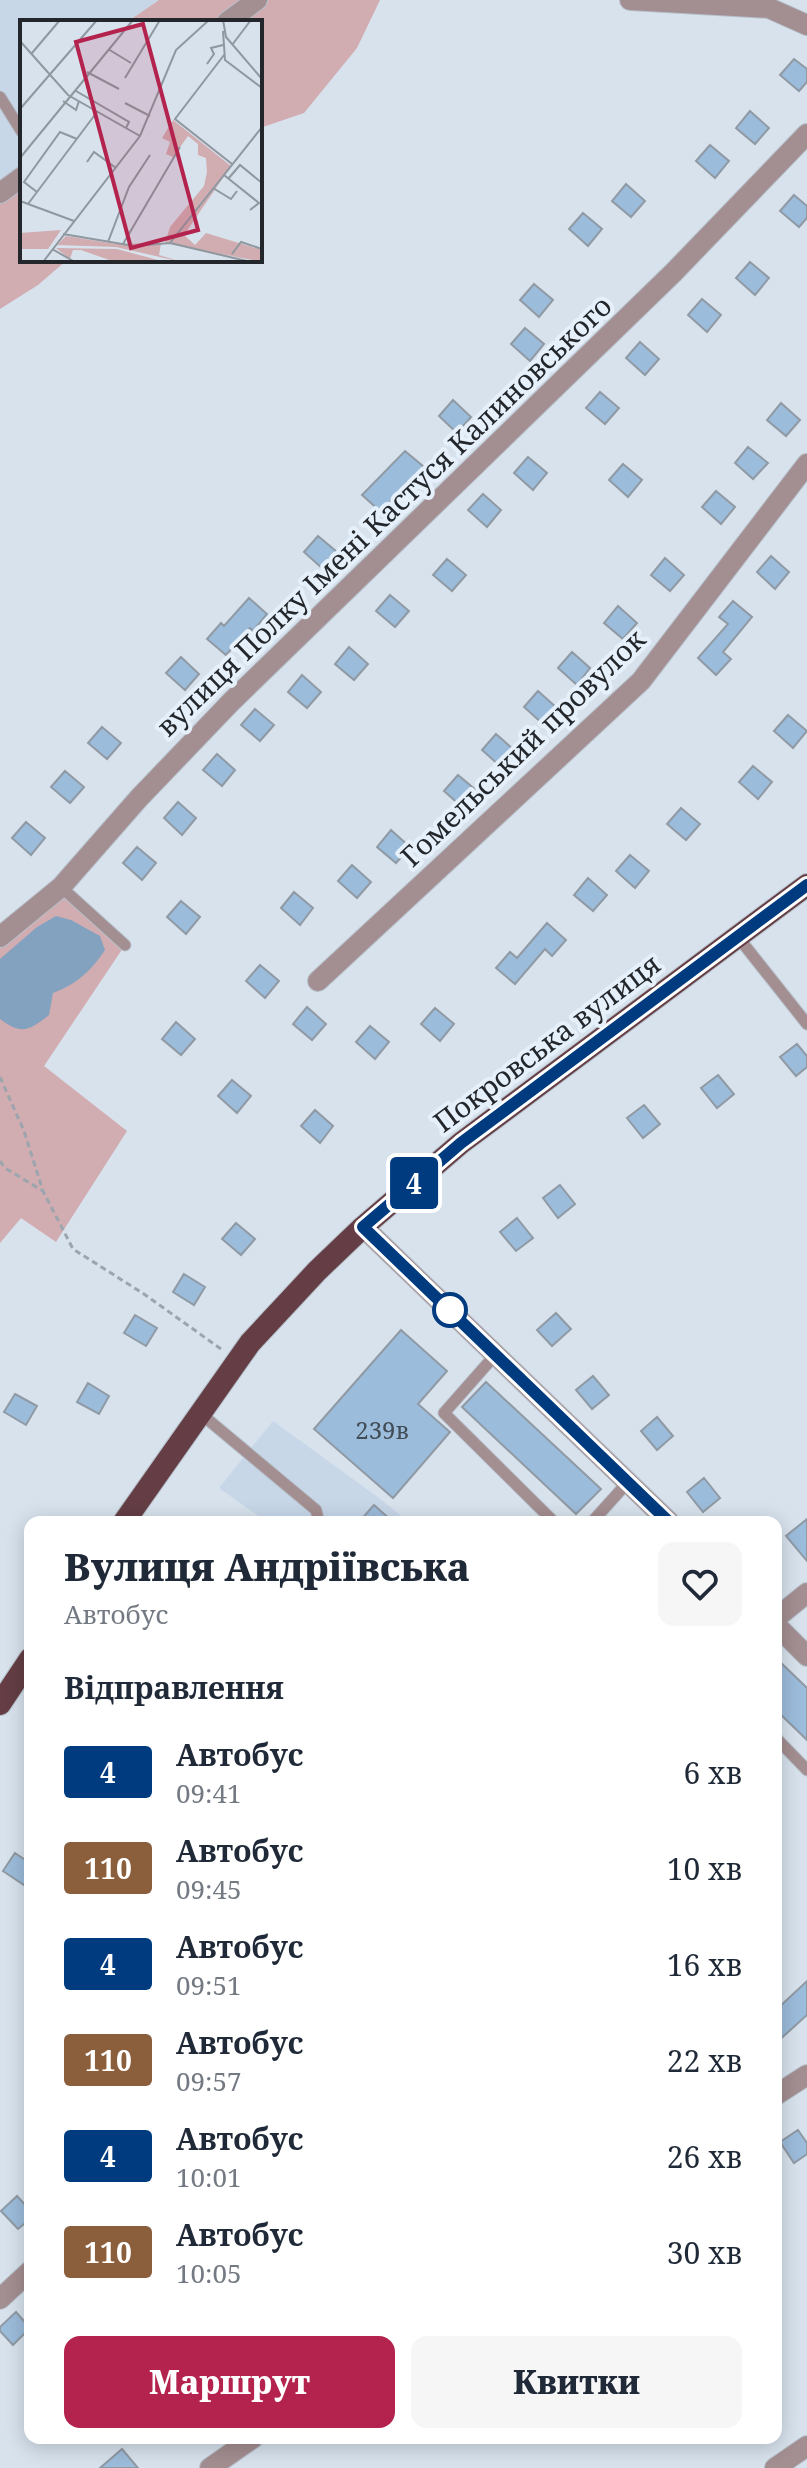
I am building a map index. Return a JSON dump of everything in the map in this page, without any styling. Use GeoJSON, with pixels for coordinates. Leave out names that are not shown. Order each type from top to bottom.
{"type":"FeatureCollection","features":[{"type":"Feature","properties":{"kind":"highway","name":"Покровська вулиця"},"geometry":{"type":"LineString","coordinates":[[128,1516],[250,1343],[363,1227],[461,1143],[807,885]]}},
{"type":"Feature","properties":{"kind":"highway"},"geometry":{"type":"LineString","coordinates":[[0,1704],[24,1668]]}},
{"type":"Feature","properties":{"kind":"street"},"geometry":{"type":"LineString","coordinates":[[230,20],[257,0]]}},
{"type":"Feature","properties":{"kind":"street"},"geometry":{"type":"LineString","coordinates":[[630,0],[769,8],[807,25]]}},
{"type":"Feature","properties":{"kind":"street","name":"вулиця Полку Імені Кастуся Калиновського"},"geometry":{"type":"LineString","coordinates":[[0,937],[61,887],[139,798],[231,702],[673,273],[807,134]]}},
{"type":"Feature","properties":{"kind":"street"},"geometry":{"type":"LineString","coordinates":[[0,193],[20,178]]}},
{"type":"Feature","properties":{"kind":"street","name":"Гомельський провулок"},"geometry":{"type":"LineString","coordinates":[[318,981],[641,681],[807,464]]}},
{"type":"Feature","properties":{"kind":"street"},"geometry":{"type":"LineString","coordinates":[[363,1227],[663,1516]]}},
{"type":"Feature","properties":{"kind":"street"},"geometry":{"type":"LineString","coordinates":[[782,1613],[807,1593]]}},
{"type":"Feature","properties":{"kind":"street"},"geometry":{"type":"LineString","coordinates":[[782,1631],[807,1656]]}},
{"type":"Feature","properties":{"kind":"street"},"geometry":{"type":"LineString","coordinates":[[782,2091],[807,2075]]}},
{"type":"Feature","properties":{"kind":"street"},"geometry":{"type":"LineString","coordinates":[[0,2299],[24,2277]]}},
{"type":"Feature","properties":{"kind":"street"},"geometry":{"type":"LineString","coordinates":[[210,2468],[244,2444]]}},
{"type":"Feature","properties":{"kind":"street"},"geometry":{"type":"LineString","coordinates":[[775,2468],[807,2446]]}},
{"type":"Feature","properties":{"kind":"lane"},"geometry":{"type":"LineString","coordinates":[[0,97],[20,129]]}},
{"type":"Feature","properties":{"kind":"lane"},"geometry":{"type":"LineString","coordinates":[[61,887],[125,945]]}},
{"type":"Feature","properties":{"kind":"lane"},"geometry":{"type":"LineString","coordinates":[[738,937],[807,1024]]}},
{"type":"Feature","properties":{"kind":"lane"},"geometry":{"type":"LineString","coordinates":[[496,1354],[444,1413],[548,1516]]}},
{"type":"Feature","properties":{"kind":"lane"},"geometry":{"type":"LineString","coordinates":[[200,1413],[316,1510],[318,1516]]}},
{"type":"Feature","properties":{"kind":"lane"},"geometry":{"type":"LineString","coordinates":[[597,1516],[628,1482]]}},
{"type":"Feature","properties":{"kind":"lane"},"geometry":{"type":"LineString","coordinates":[[782,1744],[806,1768]]}},
{"type":"Feature","properties":{"kind":"path"},"geometry":{"type":"LineString","coordinates":[[0,1077],[24,1131],[43,1191],[73,1249],[144,1294],[237,1361]]}},
{"type":"Feature","properties":{"kind":"path"},"geometry":{"type":"LineString","coordinates":[[0,1161],[5,1168],[43,1191]]}},
{"type":"Feature","properties":{"kind":"shaded area"},"geometry":{"type":"Polygon","coordinates":[[[0,0],[159,0],[130,20],[20,20],[20,178],[0,193],[0,0]]]}},
{"type":"Feature","properties":{"kind":"shaded area"},"geometry":{"type":"Polygon","coordinates":[[[159,0],[380,0],[357,48],[304,113],[262,127],[262,20],[130,20],[159,0]]]}},
{"type":"Feature","properties":{"kind":"shaded area"},"geometry":{"type":"Polygon","coordinates":[[[20,178],[20,262],[65,262],[38,285],[0,309],[0,193],[20,178]]]}},
{"type":"Feature","properties":{"kind":"shaded area"},"geometry":{"type":"Polygon","coordinates":[[[61,887],[125,945],[44,1066],[127,1131],[56,1242],[21,1218],[0,1243],[0,937],[61,887]]]}},
{"type":"Feature","properties":{"kind":"shaded area"},"geometry":{"type":"Polygon","coordinates":[[[273,1421],[402,1516],[259,1516],[219,1488],[273,1421]]]}},
{"type":"Feature","properties":{"kind":"water"},"geometry":{"type":"Polygon","coordinates":[[[56,916],[71,920],[100,936],[105,950],[83,976],[53,993],[49,1015],[30,1028],[19,1029],[0,1019],[0,959],[37,927],[56,916]]]}},
{"type":"Feature","properties":{"kind":"building"},"geometry":{"type":"Polygon","coordinates":[[[794,59],[807,69],[807,82],[799,91],[780,75],[794,59]]]}},
{"type":"Feature","properties":{"kind":"building"},"geometry":{"type":"Polygon","coordinates":[[[750,111],[769,128],[755,144],[736,128],[750,111]]]}},
{"type":"Feature","properties":{"kind":"building"},"geometry":{"type":"Polygon","coordinates":[[[710,145],[729,161],[715,178],[696,161],[710,145]]]}},
{"type":"Feature","properties":{"kind":"building"},"geometry":{"type":"Polygon","coordinates":[[[626,184],[645,201],[631,217],[612,201],[626,184]]]}},
{"type":"Feature","properties":{"kind":"building"},"geometry":{"type":"Polygon","coordinates":[[[794,195],[807,206],[807,218],[799,227],[780,211],[794,195]]]}},
{"type":"Feature","properties":{"kind":"building"},"geometry":{"type":"Polygon","coordinates":[[[583,213],[602,229],[588,246],[569,229],[583,213]]]}},
{"type":"Feature","properties":{"kind":"building"},"geometry":{"type":"Polygon","coordinates":[[[750,262],[769,278],[755,295],[736,278],[750,262]]]}},
{"type":"Feature","properties":{"kind":"building"},"geometry":{"type":"Polygon","coordinates":[[[534,284],[553,300],[539,317],[520,300],[534,284]]]}},
{"type":"Feature","properties":{"kind":"building"},"geometry":{"type":"Polygon","coordinates":[[[702,299],[721,315],[707,332],[688,315],[702,299]]]}},
{"type":"Feature","properties":{"kind":"building"},"geometry":{"type":"Polygon","coordinates":[[[525,328],[544,344],[530,361],[511,344],[525,328]]]}},
{"type":"Feature","properties":{"kind":"building"},"geometry":{"type":"Polygon","coordinates":[[[640,342],[659,359],[645,375],[626,358],[640,342]]]}},
{"type":"Feature","properties":{"kind":"building"},"geometry":{"type":"Polygon","coordinates":[[[600,392],[619,408],[605,424],[586,408],[600,392]]]}},
{"type":"Feature","properties":{"kind":"building"},"geometry":{"type":"Polygon","coordinates":[[[453,400],[471,417],[457,433],[439,416],[453,400]]]}},
{"type":"Feature","properties":{"kind":"building"},"geometry":{"type":"Polygon","coordinates":[[[781,403],[800,420],[786,436],[767,420],[781,403]]]}},
{"type":"Feature","properties":{"kind":"building"},"geometry":{"type":"Polygon","coordinates":[[[748,447],[768,463],[753,479],[735,463],[748,447]]]}},
{"type":"Feature","properties":{"kind":"building"},"geometry":{"type":"Polygon","coordinates":[[[405,451],[424,467],[381,512],[362,495],[405,451]]]}},
{"type":"Feature","properties":{"kind":"building"},"geometry":{"type":"Polygon","coordinates":[[[528,457],[547,473],[533,490],[514,473],[528,457]]]}},
{"type":"Feature","properties":{"kind":"building"},"geometry":{"type":"Polygon","coordinates":[[[623,464],[642,480],[628,497],[609,480],[623,464]]]}},
{"type":"Feature","properties":{"kind":"building"},"geometry":{"type":"Polygon","coordinates":[[[716,491],[735,507],[721,524],[702,507],[716,491]]]}},
{"type":"Feature","properties":{"kind":"building"},"geometry":{"type":"Polygon","coordinates":[[[483,494],[501,510],[487,527],[468,510],[483,494]]]}},
{"type":"Feature","properties":{"kind":"building"},"geometry":{"type":"Polygon","coordinates":[[[318,536],[337,552],[323,569],[304,552],[318,536]]]}},
{"type":"Feature","properties":{"kind":"building"},"geometry":{"type":"Polygon","coordinates":[[[771,556],[789,572],[775,589],[757,572],[771,556]]]}},
{"type":"Feature","properties":{"kind":"building"},"geometry":{"type":"Polygon","coordinates":[[[665,558],[684,575],[670,591],[651,575],[665,558]]]}},
{"type":"Feature","properties":{"kind":"building"},"geometry":{"type":"Polygon","coordinates":[[[447,559],[466,575],[452,591],[433,575],[447,559]]]}},
{"type":"Feature","properties":{"kind":"building"},"geometry":{"type":"Polygon","coordinates":[[[390,595],[409,611],[395,627],[376,611],[390,595]]]}},
{"type":"Feature","properties":{"kind":"building"},"geometry":{"type":"Polygon","coordinates":[[[249,598],[267,614],[226,655],[207,639],[221,623],[224,626],[249,598]]]}},
{"type":"Feature","properties":{"kind":"building"},"geometry":{"type":"Polygon","coordinates":[[[733,601],[752,617],[723,652],[731,659],[716,675],[698,658],[728,624],[719,617],[733,601]]]}},
{"type":"Feature","properties":{"kind":"building"},"geometry":{"type":"Polygon","coordinates":[[[618,606],[637,623],[623,639],[604,623],[618,606]]]}},
{"type":"Feature","properties":{"kind":"building"},"geometry":{"type":"Polygon","coordinates":[[[349,647],[368,664],[354,680],[335,664],[349,647]]]}},
{"type":"Feature","properties":{"kind":"building"},"geometry":{"type":"Polygon","coordinates":[[[572,652],[590,668],[577,685],[558,668],[572,652]]]}},
{"type":"Feature","properties":{"kind":"building"},"geometry":{"type":"Polygon","coordinates":[[[181,657],[199,674],[185,690],[166,673],[181,657]]]}},
{"type":"Feature","properties":{"kind":"building"},"geometry":{"type":"Polygon","coordinates":[[[302,675],[321,692],[307,708],[288,692],[302,675]]]}},
{"type":"Feature","properties":{"kind":"building"},"geometry":{"type":"Polygon","coordinates":[[[538,691],[557,708],[543,724],[524,707],[538,691]]]}},
{"type":"Feature","properties":{"kind":"building"},"geometry":{"type":"Polygon","coordinates":[[[255,709],[274,725],[260,741],[241,725],[255,709]]]}},
{"type":"Feature","properties":{"kind":"building"},"geometry":{"type":"Polygon","coordinates":[[[788,715],[807,731],[793,748],[774,731],[788,715]]]}},
{"type":"Feature","properties":{"kind":"building"},"geometry":{"type":"Polygon","coordinates":[[[102,727],[121,743],[107,759],[88,743],[102,727]]]}},
{"type":"Feature","properties":{"kind":"building"},"geometry":{"type":"Polygon","coordinates":[[[496,734],[514,750],[500,766],[482,750],[496,734]]]}},
{"type":"Feature","properties":{"kind":"building"},"geometry":{"type":"Polygon","coordinates":[[[217,754],[235,770],[222,786],[203,770],[217,754]]]}},
{"type":"Feature","properties":{"kind":"building"},"geometry":{"type":"Polygon","coordinates":[[[753,766],[772,782],[758,799],[739,782],[753,766]]]}},
{"type":"Feature","properties":{"kind":"building"},"geometry":{"type":"Polygon","coordinates":[[[65,771],[84,787],[70,803],[51,787],[65,771]]]}},
{"type":"Feature","properties":{"kind":"building"},"geometry":{"type":"Polygon","coordinates":[[[458,775],[477,791],[463,808],[444,791],[458,775]]]}},
{"type":"Feature","properties":{"kind":"building"},"geometry":{"type":"Polygon","coordinates":[[[178,802],[196,818],[182,835],[164,818],[178,802]]]}},
{"type":"Feature","properties":{"kind":"building"},"geometry":{"type":"Polygon","coordinates":[[[681,808],[700,824],[686,840],[667,824],[681,808]]]}},
{"type":"Feature","properties":{"kind":"building"},"geometry":{"type":"Polygon","coordinates":[[[26,822],[45,838],[31,855],[12,838],[26,822]]]}},
{"type":"Feature","properties":{"kind":"building"},"geometry":{"type":"Polygon","coordinates":[[[391,830],[410,847],[396,863],[377,847],[391,830]]]}},
{"type":"Feature","properties":{"kind":"building"},"geometry":{"type":"Polygon","coordinates":[[[137,847],[156,863],[142,880],[123,863],[137,847]]]}},
{"type":"Feature","properties":{"kind":"building"},"geometry":{"type":"Polygon","coordinates":[[[630,855],[649,871],[635,888],[616,871],[630,855]]]}},
{"type":"Feature","properties":{"kind":"building"},"geometry":{"type":"Polygon","coordinates":[[[352,865],[371,882],[357,898],[338,881],[352,865]]]}},
{"type":"Feature","properties":{"kind":"building"},"geometry":{"type":"Polygon","coordinates":[[[588,878],[607,895],[593,911],[574,895],[588,878]]]}},
{"type":"Feature","properties":{"kind":"building"},"geometry":{"type":"Polygon","coordinates":[[[294,892],[313,908],[300,925],[281,908],[294,892]]]}},
{"type":"Feature","properties":{"kind":"building"},"geometry":{"type":"Polygon","coordinates":[[[181,901],[200,917],[186,934],[167,917],[181,901]]]}},
{"type":"Feature","properties":{"kind":"building"},"geometry":{"type":"Polygon","coordinates":[[[547,923],[566,940],[552,956],[545,949],[515,984],[496,968],[510,952],[517,958],[547,923]]]}},
{"type":"Feature","properties":{"kind":"building"},"geometry":{"type":"Polygon","coordinates":[[[260,965],[279,981],[265,998],[246,981],[260,965]]]}},
{"type":"Feature","properties":{"kind":"building"},"geometry":{"type":"Polygon","coordinates":[[[307,1007],[326,1024],[312,1040],[293,1024],[307,1007]]]}},
{"type":"Feature","properties":{"kind":"building"},"geometry":{"type":"Polygon","coordinates":[[[435,1008],[454,1024],[440,1041],[421,1024],[435,1008]]]}},
{"type":"Feature","properties":{"kind":"building"},"geometry":{"type":"Polygon","coordinates":[[[176,1022],[195,1039],[181,1055],[162,1039],[176,1022]]]}},
{"type":"Feature","properties":{"kind":"building"},"geometry":{"type":"Polygon","coordinates":[[[370,1026],[389,1042],[375,1059],[356,1042],[370,1026]]]}},
{"type":"Feature","properties":{"kind":"building"},"geometry":{"type":"Polygon","coordinates":[[[797,1044],[807,1056],[807,1067],[796,1076],[780,1057],[797,1044]]]}},
{"type":"Feature","properties":{"kind":"building"},"geometry":{"type":"Polygon","coordinates":[[[718,1075],[734,1094],[717,1108],[701,1088],[718,1075]]]}},
{"type":"Feature","properties":{"kind":"building"},"geometry":{"type":"Polygon","coordinates":[[[232,1080],[251,1096],[237,1113],[218,1096],[232,1080]]]}},
{"type":"Feature","properties":{"kind":"building"},"geometry":{"type":"Polygon","coordinates":[[[644,1105],[660,1124],[643,1138],[627,1118],[644,1105]]]}},
{"type":"Feature","properties":{"kind":"building"},"geometry":{"type":"Polygon","coordinates":[[[315,1110],[333,1126],[320,1143],[301,1126],[315,1110]]]}},
{"type":"Feature","properties":{"kind":"building"},"geometry":{"type":"Polygon","coordinates":[[[560,1185],[575,1204],[558,1218],[543,1198],[560,1185]]]}},
{"type":"Feature","properties":{"kind":"building"},"geometry":{"type":"Polygon","coordinates":[[[517,1218],[533,1238],[516,1251],[500,1232],[517,1218]]]}},
{"type":"Feature","properties":{"kind":"building"},"geometry":{"type":"Polygon","coordinates":[[[236,1223],[255,1239],[241,1255],[222,1239],[236,1223]]]}},
{"type":"Feature","properties":{"kind":"building"},"geometry":{"type":"Polygon","coordinates":[[[184,1274],[205,1287],[194,1305],[173,1292],[184,1274]]]}},
{"type":"Feature","properties":{"kind":"building"},"geometry":{"type":"Polygon","coordinates":[[[556,1313],[571,1329],[552,1346],[537,1330],[556,1313]]]}},
{"type":"Feature","properties":{"kind":"building"},"geometry":{"type":"Polygon","coordinates":[[[135,1315],[157,1328],[146,1346],[124,1333],[135,1315]]]}},
{"type":"Feature","properties":{"kind":"building"},"geometry":{"type":"Polygon","coordinates":[[[401,1330],[447,1371],[418,1404],[450,1432],[393,1498],[314,1429],[401,1330]]]}},
{"type":"Feature","properties":{"kind":"building"},"geometry":{"type":"Polygon","coordinates":[[[593,1376],[609,1395],[592,1409],[576,1390],[593,1376]]]}},
{"type":"Feature","properties":{"kind":"building"},"geometry":{"type":"Polygon","coordinates":[[[486,1382],[601,1489],[576,1514],[462,1407],[486,1382]]]}},
{"type":"Feature","properties":{"kind":"building"},"geometry":{"type":"Polygon","coordinates":[[[88,1383],[109,1396],[99,1414],[77,1402],[88,1383]]]}},
{"type":"Feature","properties":{"kind":"building"},"geometry":{"type":"Polygon","coordinates":[[[15,1394],[37,1406],[26,1425],[4,1412],[15,1394]]]}},
{"type":"Feature","properties":{"kind":"building"},"geometry":{"type":"Polygon","coordinates":[[[657,1417],[673,1436],[657,1450],[641,1431],[657,1417]]]}},
{"type":"Feature","properties":{"kind":"building"},"geometry":{"type":"Polygon","coordinates":[[[704,1478],[720,1498],[703,1512],[687,1492],[704,1478]]]}},
{"type":"Feature","properties":{"kind":"building"},"geometry":{"type":"Polygon","coordinates":[[[374,1505],[386,1516],[364,1516],[374,1505]]]}},
{"type":"Feature","properties":{"kind":"building"},"geometry":{"type":"Polygon","coordinates":[[[807,1519],[807,1561],[786,1536],[807,1519]]]}},
{"type":"Feature","properties":{"kind":"building"},"geometry":{"type":"Polygon","coordinates":[[[782,1664],[807,1688],[807,1740],[782,1716],[782,1664]]]}},
{"type":"Feature","properties":{"kind":"building"},"geometry":{"type":"Polygon","coordinates":[[[15,1853],[24,1859],[24,1885],[3,1871],[15,1853]]]}},
{"type":"Feature","properties":{"kind":"building"},"geometry":{"type":"Polygon","coordinates":[[[807,1981],[807,2015],[782,2038],[782,2004],[807,1981]]]}},
{"type":"Feature","properties":{"kind":"building"},"geometry":{"type":"Polygon","coordinates":[[[798,2130],[807,2143],[807,2154],[794,2163],[782,2141],[798,2130]]]}},
{"type":"Feature","properties":{"kind":"building"},"geometry":{"type":"Polygon","coordinates":[[[17,2196],[24,2204],[24,2224],[18,2229],[1,2211],[17,2196]]]}},
{"type":"Feature","properties":{"kind":"building"},"geometry":{"type":"Polygon","coordinates":[[[16,2312],[24,2321],[24,2334],[13,2345],[0,2327],[16,2312]]]}},
{"type":"Feature","properties":{"kind":"building"},"geometry":{"type":"Polygon","coordinates":[[[122,2449],[138,2468],[100,2468],[122,2449]]]}},
{"type":"Feature","properties":{"kind":"bus line","name":"4"},"geometry":{"type":"LineString","coordinates":[[663,1516],[363,1227],[461,1143],[807,885]]}}]}
